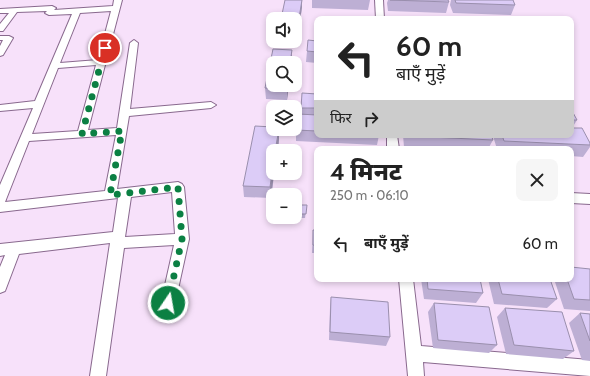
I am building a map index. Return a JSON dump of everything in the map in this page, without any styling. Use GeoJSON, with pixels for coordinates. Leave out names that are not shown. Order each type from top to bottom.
{"type":"FeatureCollection","features":[{"type":"Feature","properties":{"kind":"street"},"geometry":{"type":"LineString","coordinates":[[379,0],[380,16]]}},
{"type":"Feature","properties":{"kind":"street"},"geometry":{"type":"LineString","coordinates":[[0,11],[54,4]]}},
{"type":"Feature","properties":{"kind":"street"},"geometry":{"type":"LineString","coordinates":[[54,4],[49,13],[77,11],[117,4],[82,134]]}},
{"type":"Feature","properties":{"kind":"street"},"geometry":{"type":"LineString","coordinates":[[0,29],[15,10]]}},
{"type":"Feature","properties":{"kind":"street"},"geometry":{"type":"LineString","coordinates":[[0,200],[77,11]]}},
{"type":"Feature","properties":{"kind":"street"},"geometry":{"type":"LineString","coordinates":[[0,38],[10,38],[0,53]]}},
{"type":"Feature","properties":{"kind":"street"},"geometry":{"type":"LineString","coordinates":[[110,195],[125,113],[134,43]]}},
{"type":"Feature","properties":{"kind":"street"},"geometry":{"type":"LineString","coordinates":[[55,66],[101,62]]}},
{"type":"Feature","properties":{"kind":"street"},"geometry":{"type":"LineString","coordinates":[[0,108],[39,104]]}},
{"type":"Feature","properties":{"kind":"street"},"geometry":{"type":"LineString","coordinates":[[125,113],[211,105]]}},
{"type":"Feature","properties":{"kind":"street"},"geometry":{"type":"LineString","coordinates":[[25,138],[122,131]]}},
{"type":"Feature","properties":{"kind":"street"},"geometry":{"type":"LineString","coordinates":[[0,207],[178,187],[182,239],[168,303]]}},
{"type":"Feature","properties":{"kind":"street"},"geometry":{"type":"LineString","coordinates":[[98,376],[125,193]]}},
{"type":"Feature","properties":{"kind":"street"},"geometry":{"type":"LineString","coordinates":[[574,198],[590,199]]}},
{"type":"Feature","properties":{"kind":"street"},"geometry":{"type":"LineString","coordinates":[[0,250],[118,240],[182,239]]}},
{"type":"Feature","properties":{"kind":"street"},"geometry":{"type":"LineString","coordinates":[[0,286],[14,248]]}},
{"type":"Feature","properties":{"kind":"street"},"geometry":{"type":"LineString","coordinates":[[406,282],[416,376]]}},
{"type":"Feature","properties":{"kind":"street"},"geometry":{"type":"LineString","coordinates":[[414,353],[590,368]]}},
{"type":"Feature","properties":{"kind":"building"},"geometry":{"type":"Polygon","coordinates":[[[285,0],[302,0],[300,12],[282,12],[285,0]]]}},
{"type":"Feature","properties":{"kind":"building"},"geometry":{"type":"Polygon","coordinates":[[[390,0],[448,0],[449,2],[390,0]]]}},
{"type":"Feature","properties":{"kind":"building"},"geometry":{"type":"Polygon","coordinates":[[[455,0],[513,0],[515,5],[456,3],[455,0]]]}},
{"type":"Feature","properties":{"kind":"building"},"geometry":{"type":"Polygon","coordinates":[[[308,40],[314,41],[314,52],[307,51],[308,40]]]}},
{"type":"Feature","properties":{"kind":"building"},"geometry":{"type":"Polygon","coordinates":[[[273,49],[292,50],[291,56],[272,56],[273,49]]]}},
{"type":"Feature","properties":{"kind":"building"},"geometry":{"type":"Polygon","coordinates":[[[302,93],[314,94],[314,108],[302,108],[302,93]]]}},
{"type":"Feature","properties":{"kind":"building"},"geometry":{"type":"Polygon","coordinates":[[[302,114],[314,115],[314,131],[302,130],[302,114]]]}},
{"type":"Feature","properties":{"kind":"building"},"geometry":{"type":"Polygon","coordinates":[[[255,126],[266,127],[266,136],[278,136],[276,144],[266,144],[266,180],[271,180],[270,187],[243,186],[255,126]]]}},
{"type":"Feature","properties":{"kind":"building"},"geometry":{"type":"Polygon","coordinates":[[[574,128],[582,128],[590,145],[504,141],[503,138],[574,138],[574,128]]]}},
{"type":"Feature","properties":{"kind":"building"},"geometry":{"type":"Polygon","coordinates":[[[450,138],[492,138],[493,140],[450,138]]]}},
{"type":"Feature","properties":{"kind":"building"},"geometry":{"type":"Polygon","coordinates":[[[302,205],[307,205],[306,214],[302,214],[302,205]]]}},
{"type":"Feature","properties":{"kind":"building"},"geometry":{"type":"Polygon","coordinates":[[[313,230],[314,230],[314,245],[313,230]]]}},
{"type":"Feature","properties":{"kind":"building"},"geometry":{"type":"Polygon","coordinates":[[[574,267],[590,269],[590,300],[574,299],[568,282],[574,282],[574,267]]]}},
{"type":"Feature","properties":{"kind":"building"},"geometry":{"type":"Polygon","coordinates":[[[427,282],[481,282],[483,293],[428,289],[427,282]]]}},
{"type":"Feature","properties":{"kind":"building"},"geometry":{"type":"Polygon","coordinates":[[[499,282],[551,282],[557,299],[502,294],[499,282]]]}},
{"type":"Feature","properties":{"kind":"building"},"geometry":{"type":"Polygon","coordinates":[[[331,297],[388,302],[390,337],[330,332],[331,297]]]}},
{"type":"Feature","properties":{"kind":"building"},"geometry":{"type":"Polygon","coordinates":[[[434,303],[489,307],[497,345],[438,340],[434,303]]]}},
{"type":"Feature","properties":{"kind":"building"},"geometry":{"type":"Polygon","coordinates":[[[505,308],[562,312],[574,351],[514,345],[505,308]]]}},
{"type":"Feature","properties":{"kind":"building"},"geometry":{"type":"Polygon","coordinates":[[[580,313],[590,314],[590,341],[580,313]]]}},
{"type":"Feature","properties":{"kind":"route"},"geometry":{"type":"LineString","coordinates":[[105,48],[82,134],[122,131],[110,195],[178,187],[182,239],[168,303]]}}]}
